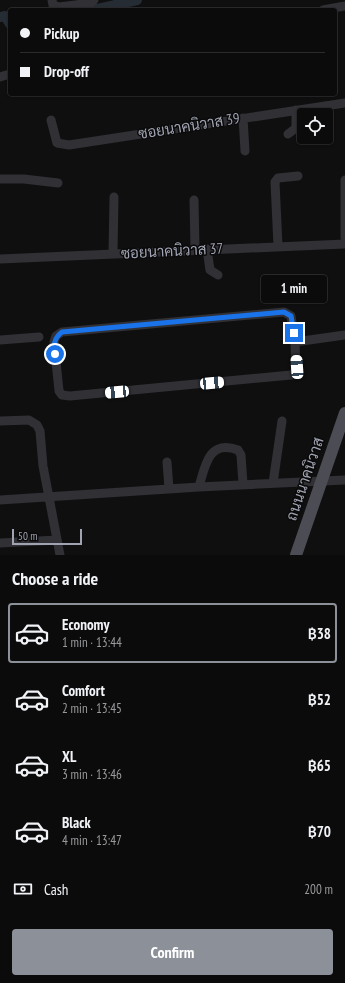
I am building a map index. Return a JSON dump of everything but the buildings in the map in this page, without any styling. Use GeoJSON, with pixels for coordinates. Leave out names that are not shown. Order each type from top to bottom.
{"type":"FeatureCollection","features":[{"type":"Feature","properties":{"kind":"main road","name":"ถนนนาคนิวาส"},"geometry":{"type":"LineString","coordinates":[[296,555],[343,425],[345,413]]}},
{"type":"Feature","properties":{"kind":"street"},"geometry":{"type":"LineString","coordinates":[[52,0],[53,5],[59,7],[91,2],[94,0]]}},
{"type":"Feature","properties":{"kind":"street"},"geometry":{"type":"LineString","coordinates":[[334,8],[345,6]]}},
{"type":"Feature","properties":{"kind":"street","name":"ซอยนาคนิวาส 39"},"geometry":{"type":"LineString","coordinates":[[51,120],[55,140],[60,145],[345,102]]}},
{"type":"Feature","properties":{"kind":"street"},"geometry":{"type":"LineString","coordinates":[[288,134],[296,128],[296,110]]}},
{"type":"Feature","properties":{"kind":"street"},"geometry":{"type":"LineString","coordinates":[[243,118],[245,151]]}},
{"type":"Feature","properties":{"kind":"street"},"geometry":{"type":"LineString","coordinates":[[278,246],[275,182],[278,178],[298,176]]}},
{"type":"Feature","properties":{"kind":"street"},"geometry":{"type":"LineString","coordinates":[[0,179],[24,179],[58,183]]}},
{"type":"Feature","properties":{"kind":"street"},"geometry":{"type":"LineString","coordinates":[[345,180],[345,238]]}},
{"type":"Feature","properties":{"kind":"street"},"geometry":{"type":"LineString","coordinates":[[113,253],[114,197]]}},
{"type":"Feature","properties":{"kind":"street"},"geometry":{"type":"LineString","coordinates":[[194,200],[195,249]]}},
{"type":"Feature","properties":{"kind":"street","name":"ซอยนาคนิวาส 37"},"geometry":{"type":"LineString","coordinates":[[0,259],[195,249],[345,244]]}},
{"type":"Feature","properties":{"kind":"street"},"geometry":{"type":"LineString","coordinates":[[207,249],[210,270],[218,275]]}},
{"type":"Feature","properties":{"kind":"street"},"geometry":{"type":"LineString","coordinates":[[284,312],[291,316],[295,342],[296,371],[291,375],[70,396],[62,395],[58,391],[54,342],[56,336],[62,332],[284,312]]}},
{"type":"Feature","properties":{"kind":"street"},"geometry":{"type":"LineString","coordinates":[[295,342],[345,335]]}},
{"type":"Feature","properties":{"kind":"street"},"geometry":{"type":"LineString","coordinates":[[0,340],[39,337]]}},
{"type":"Feature","properties":{"kind":"street"},"geometry":{"type":"LineString","coordinates":[[0,421],[29,420],[37,425],[40,431],[49,496],[60,555]]}},
{"type":"Feature","properties":{"kind":"street"},"geometry":{"type":"LineString","coordinates":[[273,482],[282,421]]}},
{"type":"Feature","properties":{"kind":"street"},"geometry":{"type":"LineString","coordinates":[[199,487],[205,464],[210,454],[218,448],[229,446],[238,450],[241,455],[243,484]]}},
{"type":"Feature","properties":{"kind":"street"},"geometry":{"type":"LineString","coordinates":[[167,462],[169,489]]}},
{"type":"Feature","properties":{"kind":"street"},"geometry":{"type":"LineString","coordinates":[[0,500],[273,482],[345,480]]}},
{"type":"Feature","properties":{"kind":"street"},"geometry":{"type":"LineString","coordinates":[[0,543],[57,540]]}},
{"type":"Feature","properties":{"kind":"waterway"},"geometry":{"type":"LineString","coordinates":[[102,8],[137,0]]}},
{"type":"Feature","properties":{"kind":"waterway"},"geometry":{"type":"LineString","coordinates":[[0,17],[5,16],[8,21]]}},
{"type":"Feature","properties":{"kind":"route"},"geometry":{"type":"LineString","coordinates":[[55,354],[54,342],[56,336],[62,332],[284,312],[291,316],[294,333]]}}]}
